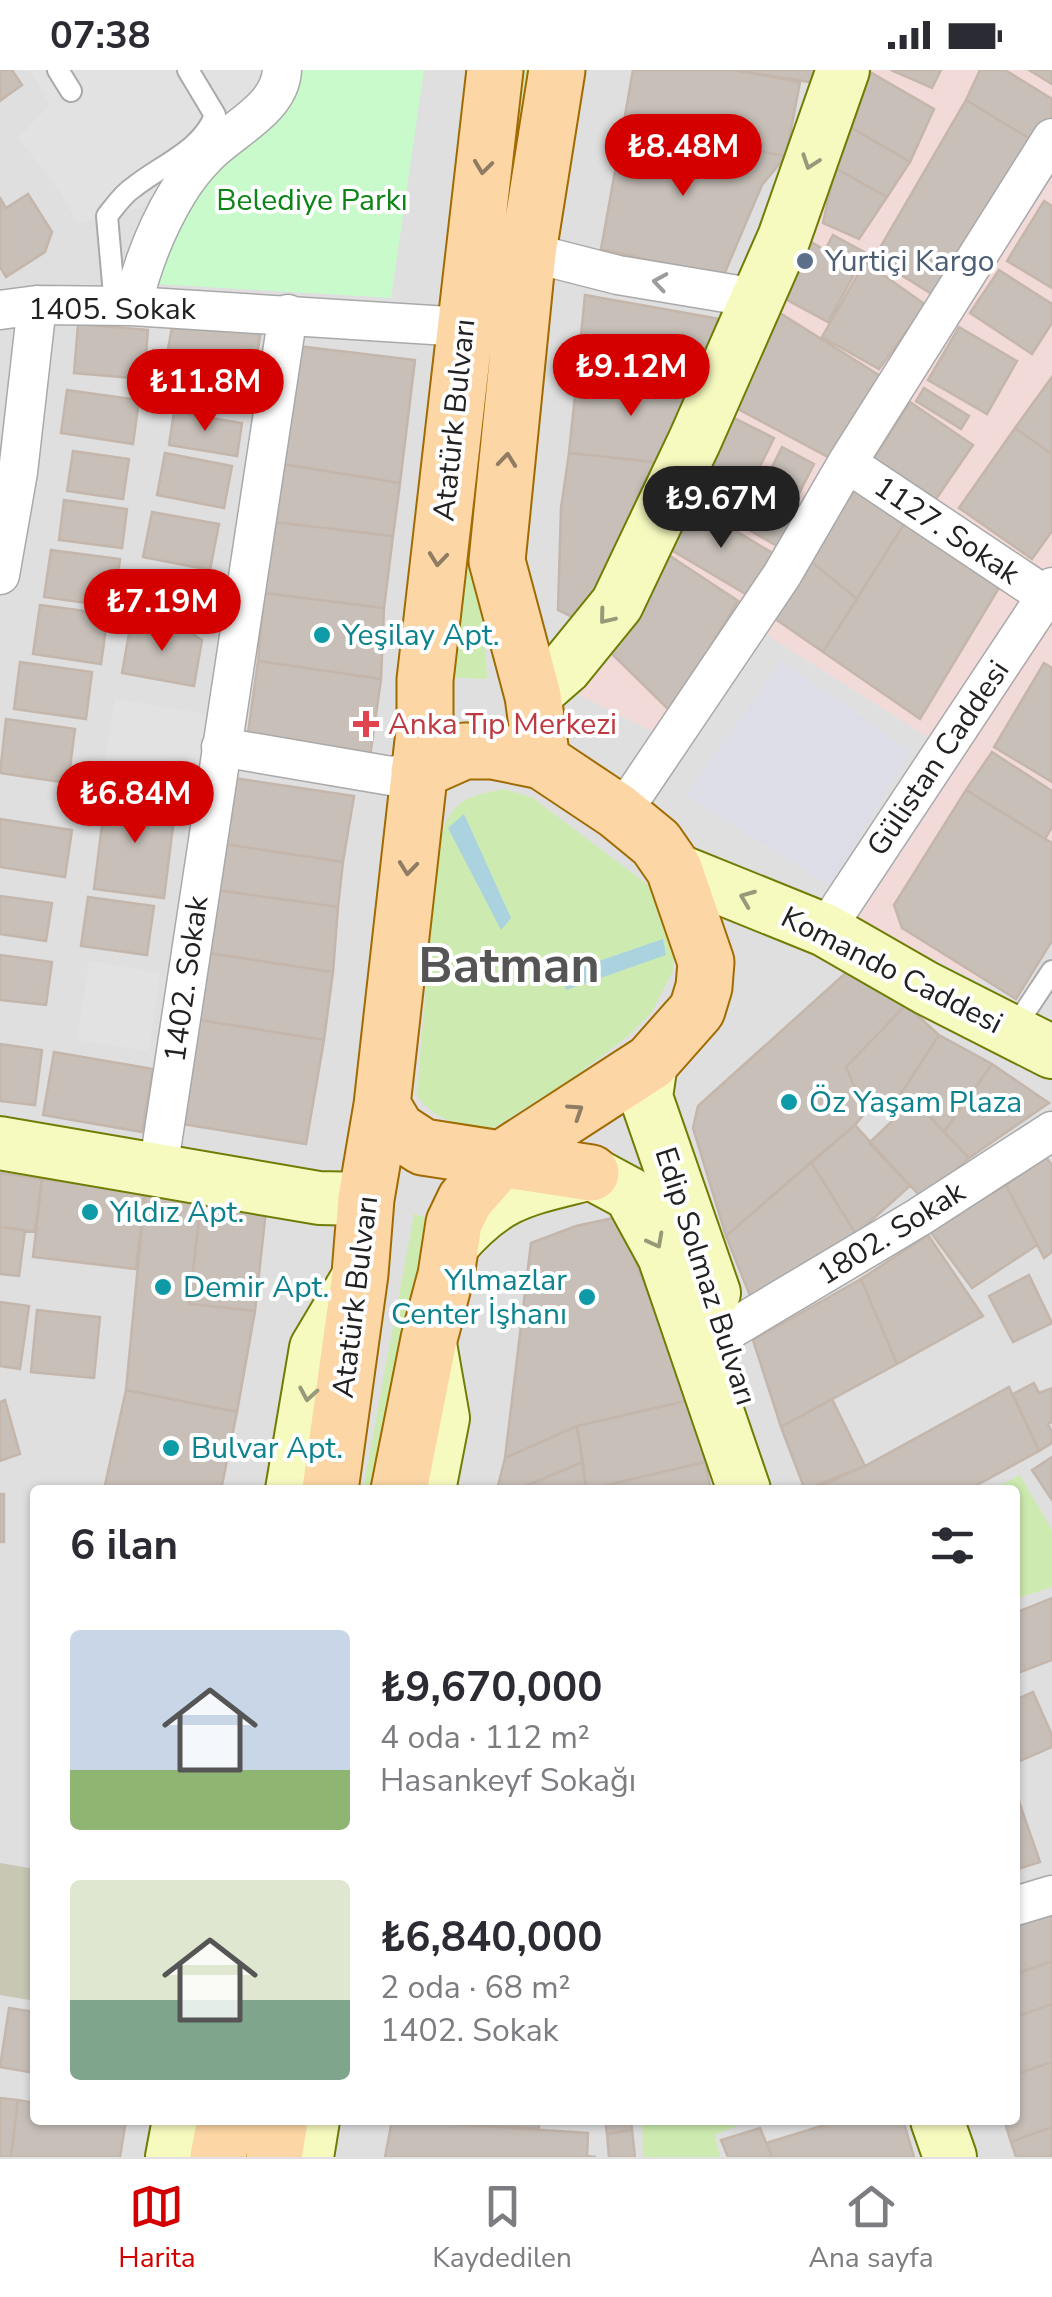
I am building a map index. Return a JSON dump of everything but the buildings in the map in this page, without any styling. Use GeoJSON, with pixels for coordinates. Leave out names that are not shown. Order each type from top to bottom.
{"type":"FeatureCollection","features":[{"type":"Feature","properties":{"kind":"main road","name":"Atatürk Bulvarı"},"geometry":{"type":"LineString","coordinates":[[331,1485],[360,1274],[343,1199],[382,1105],[419,771],[425,680],[496,70]]}},
{"type":"Feature","properties":{"kind":"main road","name":"Atatürk Bulvarı"},"geometry":{"type":"LineString","coordinates":[[542,761],[532,696],[497,561],[528,252],[556,70]]}},
{"type":"Feature","properties":{"kind":"main road"},"geometry":{"type":"LineString","coordinates":[[400,1485],[454,1224],[465,1200],[500,1160],[652,1062],[697,1010],[706,962],[674,869],[656,843],[617,811],[542,761],[492,751],[464,751],[419,771]]}},
{"type":"Feature","properties":{"kind":"main road"},"geometry":{"type":"LineString","coordinates":[[382,1105],[397,1130],[423,1146],[591,1174]]}},
{"type":"Feature","properties":{"kind":"main road"},"geometry":{"type":"LineString","coordinates":[[218,2157],[224,2125]]}},
{"type":"Feature","properties":{"kind":"main road"},"geometry":{"type":"LineString","coordinates":[[274,2157],[279,2125]]}},
{"type":"Feature","properties":{"kind":"street"},"geometry":{"type":"LineString","coordinates":[[124,306],[178,191],[207,154],[260,110],[281,84],[282,70]]}},
{"type":"Feature","properties":{"kind":"street"},"geometry":{"type":"LineString","coordinates":[[532,696],[565,668],[617,604],[784,238],[843,70]]}},
{"type":"Feature","properties":{"kind":"street"},"geometry":{"type":"LineString","coordinates":[[617,811],[636,790],[782,575],[1052,138]]}},
{"type":"Feature","properties":{"kind":"street"},"geometry":{"type":"LineString","coordinates":[[528,252],[618,275],[756,298]]}},
{"type":"Feature","properties":{"kind":"street","name":"1405. Sokak"},"geometry":{"type":"LineString","coordinates":[[18,308],[124,306],[464,327]]}},
{"type":"Feature","properties":{"kind":"street"},"geometry":{"type":"LineString","coordinates":[[0,575],[18,308]]}},
{"type":"Feature","properties":{"kind":"street","name":"1402. Sokak"},"geometry":{"type":"LineString","coordinates":[[158,1170],[288,314]]}},
{"type":"Feature","properties":{"kind":"street","name":"1127. Sokak"},"geometry":{"type":"LineString","coordinates":[[848,463],[1049,591]]}},
{"type":"Feature","properties":{"kind":"street","name":"Gülistan Caddesi"},"geometry":{"type":"LineString","coordinates":[[825,930],[1049,591]]}},
{"type":"Feature","properties":{"kind":"street"},"geometry":{"type":"LineString","coordinates":[[220,747],[374,774],[391,776],[419,771]]}},
{"type":"Feature","properties":{"kind":"street","name":"Komando Caddesi"},"geometry":{"type":"LineString","coordinates":[[674,869],[825,930],[1032,1042]]}},
{"type":"Feature","properties":{"kind":"street","name":"Edip Solmaz Bulvarı"},"geometry":{"type":"LineString","coordinates":[[652,1062],[646,1097],[728,1331],[774,1485]]}},
{"type":"Feature","properties":{"kind":"street","name":"1802. Sokak"},"geometry":{"type":"LineString","coordinates":[[728,1331],[919,1217],[1052,1131]]}},
{"type":"Feature","properties":{"kind":"street"},"geometry":{"type":"LineString","coordinates":[[0,1143],[343,1199]]}},
{"type":"Feature","properties":{"kind":"street"},"geometry":{"type":"LineString","coordinates":[[450,1247],[476,1218],[502,1198],[591,1174]]}},
{"type":"Feature","properties":{"kind":"street","name":"Edip Solmaz Bulvarı"},"geometry":{"type":"LineString","coordinates":[[591,1174],[630,1194],[664,1256],[742,1485]]}},
{"type":"Feature","properties":{"kind":"street"},"geometry":{"type":"LineString","coordinates":[[293,1485],[316,1348],[360,1274]]}},
{"type":"Feature","properties":{"kind":"street"},"geometry":{"type":"LineString","coordinates":[[429,1339],[443,1418],[430,1485]]}},
{"type":"Feature","properties":{"kind":"street"},"geometry":{"type":"LineString","coordinates":[[1020,1905],[1052,1895]]}},
{"type":"Feature","properties":{"kind":"street"},"geometry":{"type":"LineString","coordinates":[[172,2157],[178,2125]]}},
{"type":"Feature","properties":{"kind":"street"},"geometry":{"type":"LineString","coordinates":[[307,2157],[311,2125]]}},
{"type":"Feature","properties":{"kind":"street"},"geometry":{"type":"LineString","coordinates":[[939,2125],[950,2157]]}},
{"type":"Feature","properties":{"kind":"street"},"geometry":{"type":"LineString","coordinates":[[975,2125],[985,2157]]}},
{"type":"Feature","properties":{"kind":"lane"},"geometry":{"type":"LineString","coordinates":[[58,70],[71,91]]}},
{"type":"Feature","properties":{"kind":"lane"},"geometry":{"type":"LineString","coordinates":[[124,306],[107,216],[130,189],[210,131],[215,116],[188,70]]}},
{"type":"Feature","properties":{"kind":"lane"},"geometry":{"type":"LineString","coordinates":[[1032,1042],[1052,971]]}},
{"type":"Feature","properties":{"kind":"shaded area"},"geometry":{"type":"Polygon","coordinates":[[[0,70],[1052,70],[1052,2157],[0,2157],[0,70]]]}},
{"type":"Feature","properties":{"kind":"shaded area"},"geometry":{"type":"Polygon","coordinates":[[[30,70],[260,70],[242,107],[142,207],[78,223],[59,190],[18,138],[50,105],[30,70]]]}},
{"type":"Feature","properties":{"kind":"shaded area"},"geometry":{"type":"Polygon","coordinates":[[[848,70],[1052,70],[1052,875],[979,981],[852,919],[931,739],[753,626],[682,746],[569,690],[848,70]]]}},
{"type":"Feature","properties":{"kind":"shaded area"},"geometry":{"type":"Polygon","coordinates":[[[781,660],[910,751],[830,886],[686,795],[781,660]]]}},
{"type":"Feature","properties":{"kind":"shaded area"},"geometry":{"type":"Polygon","coordinates":[[[115,699],[211,715],[199,789],[103,773],[115,699]]]}},
{"type":"Feature","properties":{"kind":"shaded area"},"geometry":{"type":"Polygon","coordinates":[[[89,961],[160,973],[149,1051],[77,1040],[89,961]]]}},
{"type":"Feature","properties":{"kind":"shaded area"},"geometry":{"type":"Polygon","coordinates":[[[0,1863],[30,1868],[30,2000],[0,1995],[0,1863]]]}},
{"type":"Feature","properties":{"kind":"green space","name":"Belediye Parkı"},"geometry":{"type":"Polygon","coordinates":[[[297,70],[424,70],[391,298],[140,283],[218,165],[297,70]]]}},
{"type":"Feature","properties":{"kind":"green space"},"geometry":{"type":"Polygon","coordinates":[[[517,70],[541,70],[481,549],[487,679],[444,677],[517,70]]]}},
{"type":"Feature","properties":{"kind":"green space"},"geometry":{"type":"Polygon","coordinates":[[[505,789],[533,798],[648,885],[664,907],[675,933],[673,970],[652,1012],[627,1037],[570,1080],[490,1130],[441,1117],[417,1096],[441,837],[451,814],[465,800],[505,789]]]}},
{"type":"Feature","properties":{"kind":"green space"},"geometry":{"type":"Polygon","coordinates":[[[414,1214],[435,1220],[386,1485],[364,1485],[414,1214]]]}},
{"type":"Feature","properties":{"kind":"green space"},"geometry":{"type":"Polygon","coordinates":[[[1020,1475],[1052,1530],[1052,1587],[1020,1597],[1020,1485],[1001,1485],[1020,1475]]]}},
{"type":"Feature","properties":{"kind":"green space"},"geometry":{"type":"Polygon","coordinates":[[[642,2125],[739,2125],[715,2135],[720,2157],[643,2157],[642,2125]]]}},
{"type":"Feature","properties":{"kind":"water"},"geometry":{"type":"Polygon","coordinates":[[[464,814],[511,918],[501,930],[448,828],[464,814]]]}},
{"type":"Feature","properties":{"kind":"water"},"geometry":{"type":"Polygon","coordinates":[[[663,939],[666,955],[566,990],[561,974],[663,939]]]}},
{"type":"Feature","properties":{"kind":"place","name":"Yurtiçi Kargo"},"geometry":{"type":"Point","coordinates":[805,261]}},
{"type":"Feature","properties":{"kind":"place","name":"Yeşilay Apt."},"geometry":{"type":"Point","coordinates":[322,635]}},
{"type":"Feature","properties":{"kind":"place","name":"Anka Tıp Merkezi"},"geometry":{"type":"Point","coordinates":[366,724]}},
{"type":"Feature","properties":{"kind":"place","name":"Öz Yaşam Plaza"},"geometry":{"type":"Point","coordinates":[789,1102]}},
{"type":"Feature","properties":{"kind":"place","name":"Yıldız Apt."},"geometry":{"type":"Point","coordinates":[90,1212]}},
{"type":"Feature","properties":{"kind":"place","name":"Demir Apt."},"geometry":{"type":"Point","coordinates":[163,1287]}},
{"type":"Feature","properties":{"kind":"place","name":"Yılmazlar Center İşhanı"},"geometry":{"type":"Point","coordinates":[587,1297]}},
{"type":"Feature","properties":{"kind":"place","name":"Bulvar Apt."},"geometry":{"type":"Point","coordinates":[171,1448]}},
{"type":"Feature","properties":{"kind":"district","name":"Batman"},"geometry":{"type":"Point","coordinates":[509,964]}}]}
